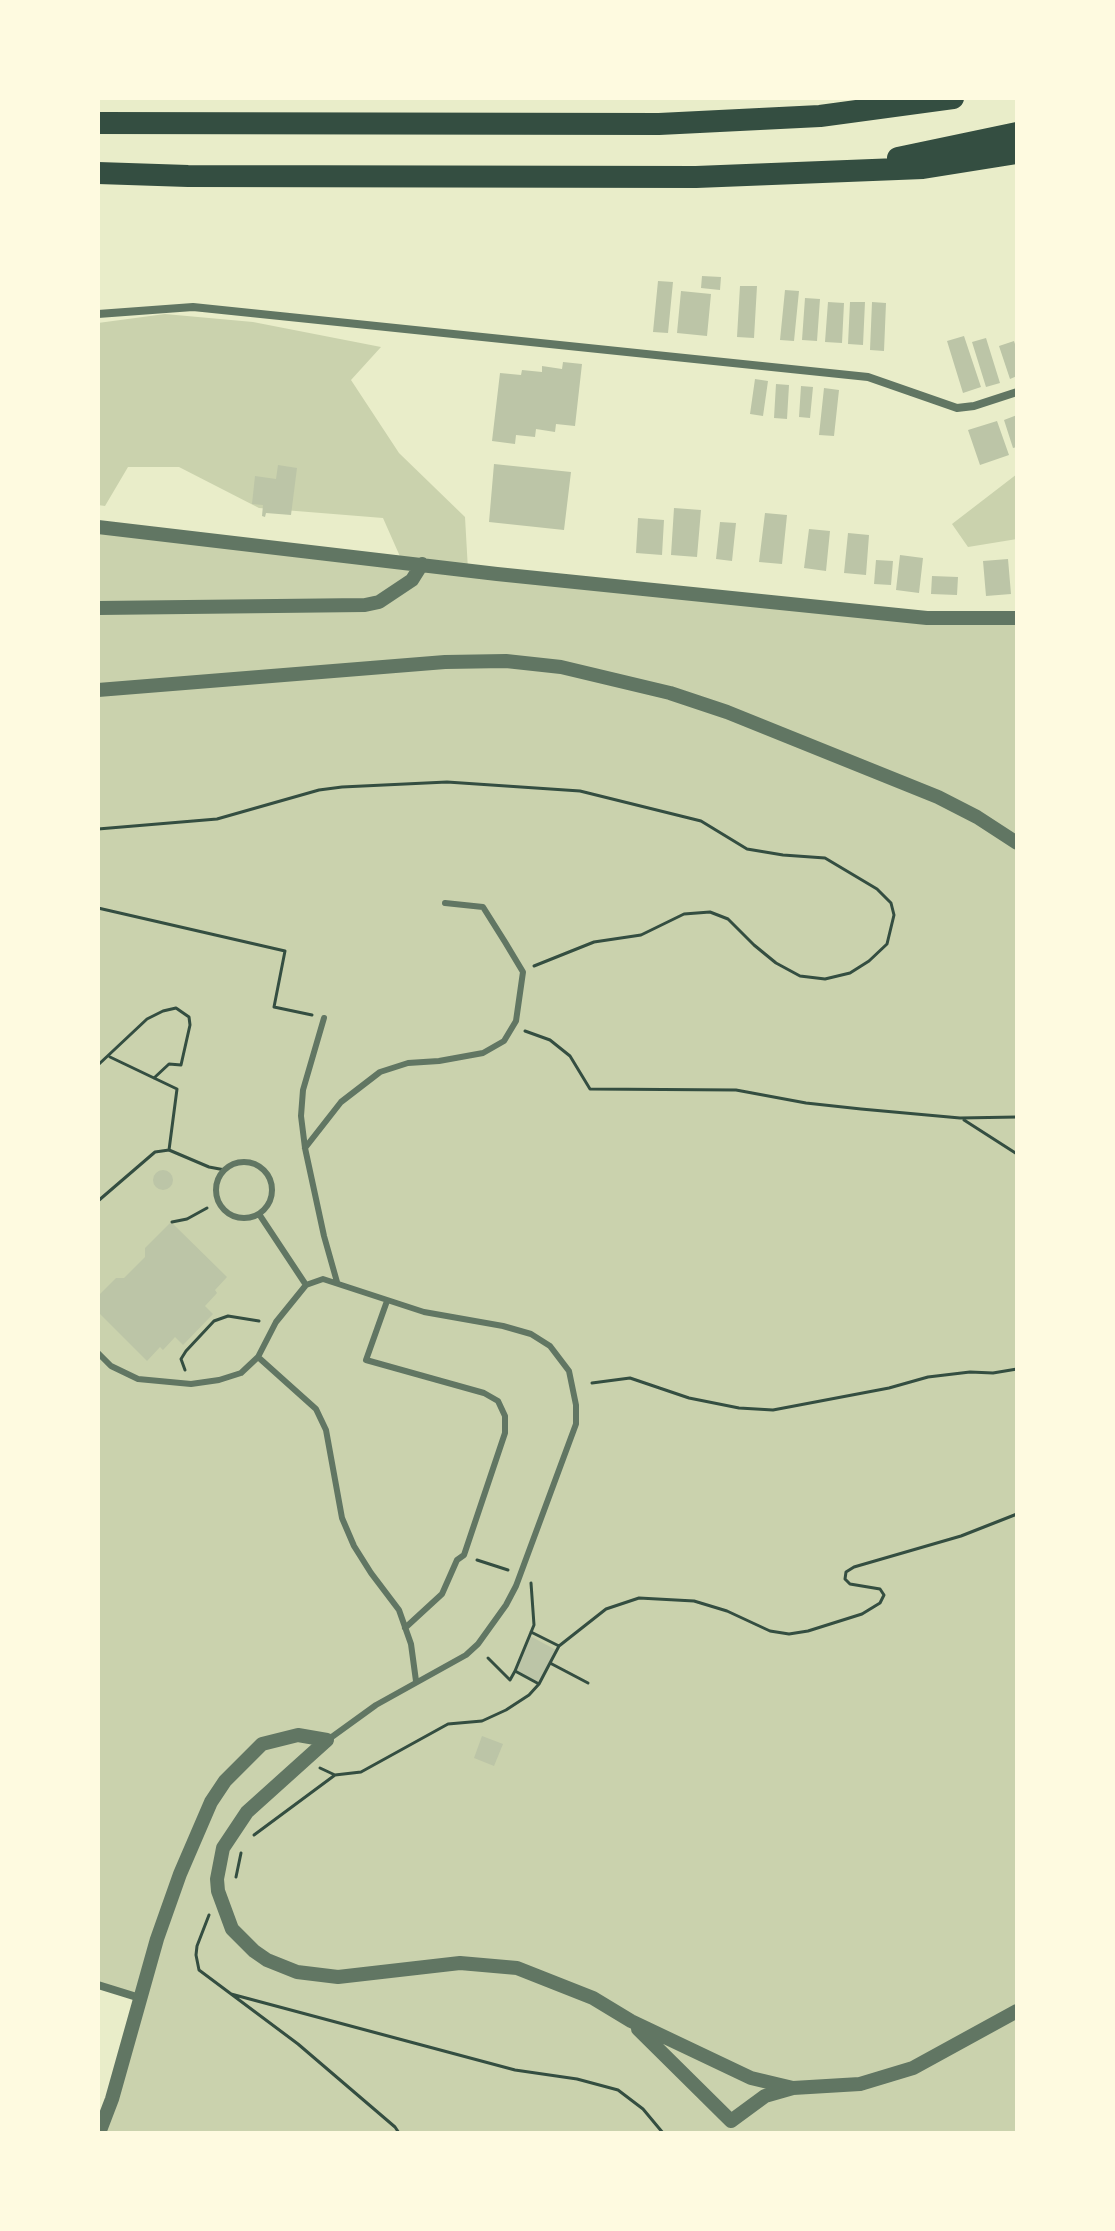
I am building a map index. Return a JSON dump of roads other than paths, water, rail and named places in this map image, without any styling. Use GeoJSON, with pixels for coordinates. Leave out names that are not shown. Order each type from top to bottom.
{"type":"FeatureCollection","features":[{"type":"Feature","properties":{"kind":"highway"},"geometry":{"type":"LineString","coordinates":[[98,123],[659,124],[820,116],[953,98]]}},
{"type":"Feature","properties":{"kind":"highway"},"geometry":{"type":"LineString","coordinates":[[814,174],[1017,133]]}},
{"type":"Feature","properties":{"kind":"highway"},"geometry":{"type":"LineString","coordinates":[[98,173],[667,178],[923,168],[1017,153]]}},
{"type":"Feature","properties":{"kind":"highway"},"geometry":{"type":"LineString","coordinates":[[98,182],[188,176]]}},
{"type":"Feature","properties":{"kind":"street"},"geometry":{"type":"LineString","coordinates":[[98,314],[193,307],[868,377],[957,408],[974,406],[1017,392]]}},
{"type":"Feature","properties":{"kind":"street"},"geometry":{"type":"LineString","coordinates":[[98,527],[927,618],[1017,618]]}},
{"type":"Feature","properties":{"kind":"street"},"geometry":{"type":"LineString","coordinates":[[98,608],[365,605],[379,602],[412,580],[422,564]]}},
{"type":"Feature","properties":{"kind":"street"},"geometry":{"type":"LineString","coordinates":[[98,690],[445,662],[506,661],[561,667],[670,693],[727,712],[938,797],[1017,843]]}},
{"type":"Feature","properties":{"kind":"street"},"geometry":{"type":"LineString","coordinates":[[99,2133],[180,1874],[201,1821],[225,1781],[262,1744],[298,1735],[327,1740]]}},
{"type":"Feature","properties":{"kind":"street"},"geometry":{"type":"LineString","coordinates":[[327,1740],[247,1812],[223,1848],[218,1891],[232,1929],[254,1951],[297,1972],[338,1977],[460,1963],[503,1965],[593,1998],[631,2021],[751,2078],[793,2088]]}},
{"type":"Feature","properties":{"kind":"street"},"geometry":{"type":"LineString","coordinates":[[98,1985],[140,1998]]}},
{"type":"Feature","properties":{"kind":"street"},"geometry":{"type":"LineString","coordinates":[[631,2021],[728,2127],[765,2096],[793,2088],[860,2084],[889,2077],[913,2068],[1017,2011]]}},
{"type":"Feature","properties":{"kind":"lane"},"geometry":{"type":"LineString","coordinates":[[305,1148],[341,1102],[380,1072],[408,1063],[483,1053],[504,1041],[516,1021],[523,972],[483,907],[445,903]]}},
{"type":"Feature","properties":{"kind":"lane"},"geometry":{"type":"LineString","coordinates":[[324,1018],[303,1090],[301,1116],[324,1236],[337,1282]]}},
{"type":"Feature","properties":{"kind":"lane"},"geometry":{"type":"LineString","coordinates":[[242,1163],[259,1167],[266,1173],[270,1182],[270,1200],[259,1214],[251,1218],[233,1216],[219,1204],[216,1186],[225,1170],[242,1163]]}},
{"type":"Feature","properties":{"kind":"lane"},"geometry":{"type":"LineString","coordinates":[[259,1214],[306,1285]]}},
{"type":"Feature","properties":{"kind":"lane"},"geometry":{"type":"LineString","coordinates":[[98,1353],[111,1366],[138,1379],[191,1384],[241,1373],[258,1357],[276,1322],[306,1285],[323,1279],[424,1312],[532,1334],[550,1346],[569,1371],[576,1405],[576,1424],[516,1586],[506,1605],[478,1644],[466,1655],[376,1705],[327,1740]]}},
{"type":"Feature","properties":{"kind":"lane"},"geometry":{"type":"LineString","coordinates":[[387,1301],[366,1360],[484,1393],[498,1401],[505,1416],[505,1433],[464,1555],[457,1560],[442,1594],[405,1628]]}},
{"type":"Feature","properties":{"kind":"lane"},"geometry":{"type":"LineString","coordinates":[[258,1357],[316,1409],[326,1430],[342,1518],[354,1546],[399,1610],[411,1644],[416,1681]]}}]}
